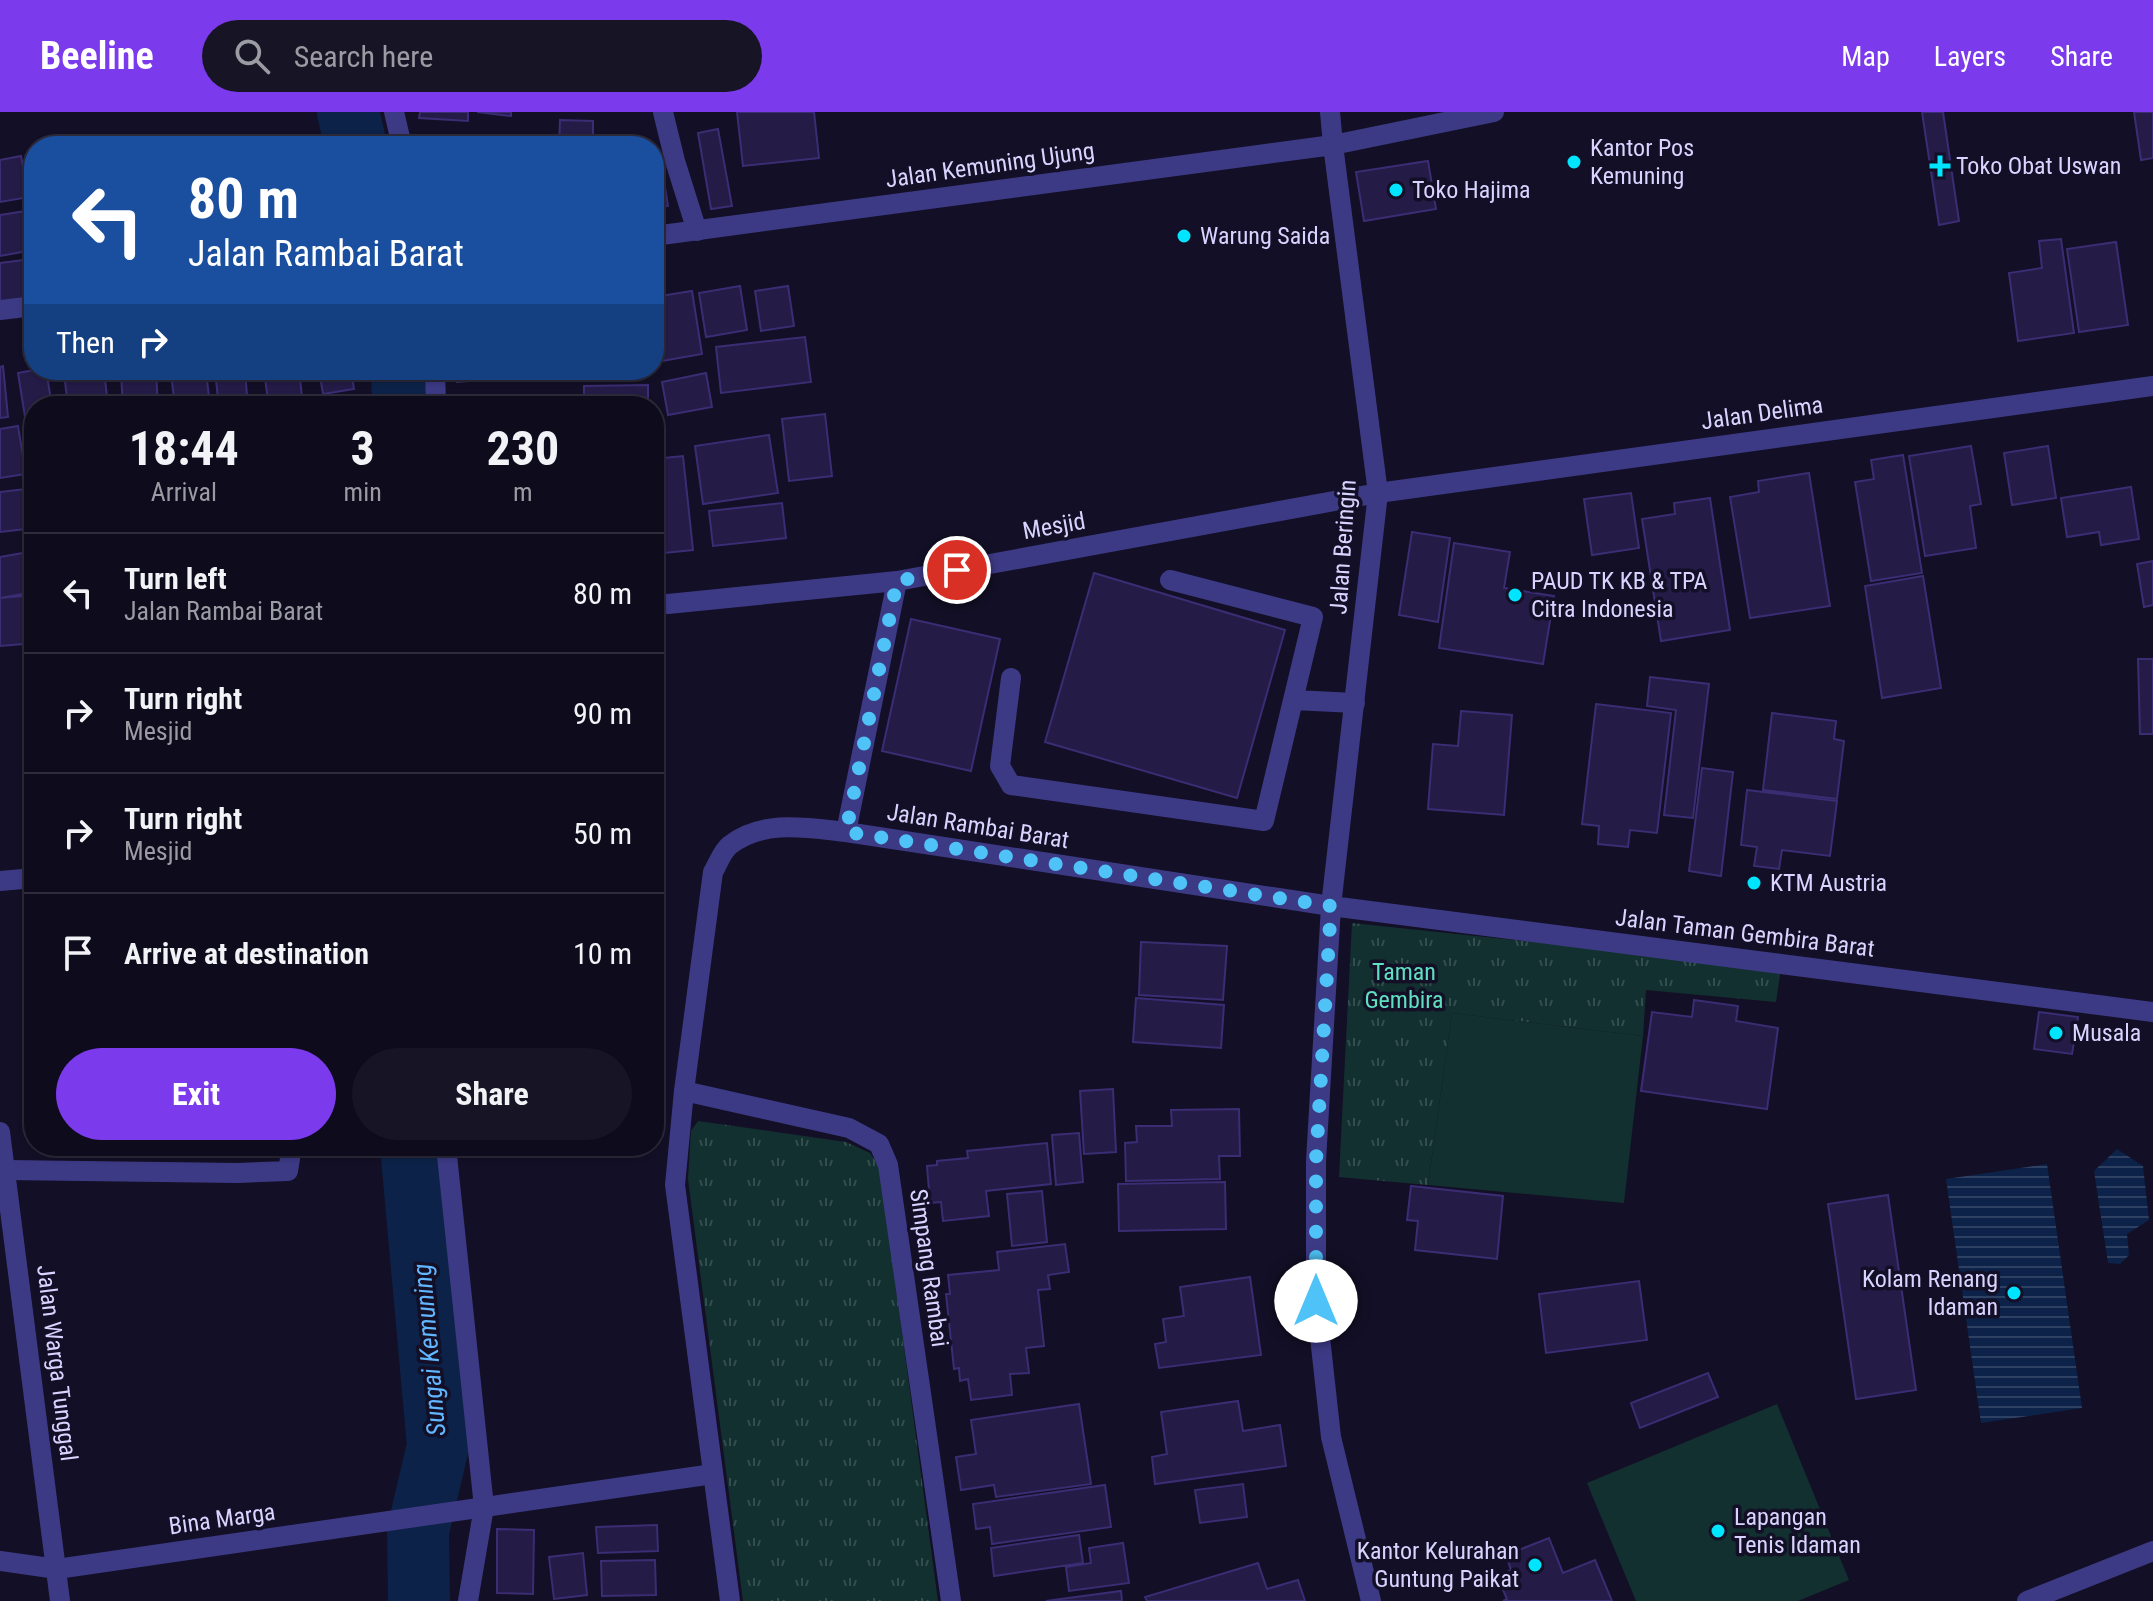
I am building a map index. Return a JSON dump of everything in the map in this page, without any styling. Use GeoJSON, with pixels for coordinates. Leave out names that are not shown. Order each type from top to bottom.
{"type":"FeatureCollection","features":[{"type":"Feature","properties":{"kind":"street"},"geometry":{"type":"LineString","coordinates":[[394,112],[400,136]]}},
{"type":"Feature","properties":{"kind":"street"},"geometry":{"type":"LineString","coordinates":[[663,112],[697,231]]}},
{"type":"Feature","properties":{"kind":"street","name":"Jalan Beringin"},"geometry":{"type":"LineString","coordinates":[[1330,112],[1378,493],[1331,906],[1316,1161],[1316,1301],[1331,1437],[1371,1601]]}},
{"type":"Feature","properties":{"kind":"street","name":"Jalan Kemuning Ujung"},"geometry":{"type":"LineString","coordinates":[[664,235],[1333,145],[1494,112]]}},
{"type":"Feature","properties":{"kind":"street"},"geometry":{"type":"LineString","coordinates":[[0,310],[24,307]]}},
{"type":"Feature","properties":{"kind":"street","name":"Jalan Delima"},"geometry":{"type":"LineString","coordinates":[[1378,493],[2153,386]]}},
{"type":"Feature","properties":{"kind":"street","name":"Mesjid"},"geometry":{"type":"LineString","coordinates":[[664,604],[897,581],[1378,493]]}},
{"type":"Feature","properties":{"kind":"street"},"geometry":{"type":"LineString","coordinates":[[1011,678],[1000,766],[1011,785],[1264,821],[1313,617],[1170,580]]}},
{"type":"Feature","properties":{"kind":"street"},"geometry":{"type":"LineString","coordinates":[[846,832],[897,581]]}},
{"type":"Feature","properties":{"kind":"street"},"geometry":{"type":"LineString","coordinates":[[1294,700],[1355,703]]}},
{"type":"Feature","properties":{"kind":"street","name":"Jalan Rambai Barat"},"geometry":{"type":"LineString","coordinates":[[730,1601],[675,1185],[713,872],[728,847],[750,834],[787,826],[846,832],[1331,906]]}},
{"type":"Feature","properties":{"kind":"street"},"geometry":{"type":"LineString","coordinates":[[0,881],[24,879]]}},
{"type":"Feature","properties":{"kind":"street","name":"Jalan Taman Gembira Barat"},"geometry":{"type":"LineString","coordinates":[[1331,906],[2153,1012]]}},
{"type":"Feature","properties":{"kind":"street","name":"Simpang Rambai"},"geometry":{"type":"LineString","coordinates":[[684,1091],[849,1128],[879,1144],[888,1165],[951,1601]]}},
{"type":"Feature","properties":{"kind":"street","name":"Jalan Warga Tunggal"},"geometry":{"type":"LineString","coordinates":[[0,1132],[60,1601]]}},
{"type":"Feature","properties":{"kind":"street"},"geometry":{"type":"LineString","coordinates":[[5,1170],[288,1171],[290,1156]]}},
{"type":"Feature","properties":{"kind":"street"},"geometry":{"type":"LineString","coordinates":[[447,1156],[480,1508],[468,1601]]}},
{"type":"Feature","properties":{"kind":"street"},"geometry":{"type":"LineString","coordinates":[[480,1508],[713,1474]]}},
{"type":"Feature","properties":{"kind":"street","name":"Bina Marga"},"geometry":{"type":"LineString","coordinates":[[0,1561],[57,1569],[480,1508]]}},
{"type":"Feature","properties":{"kind":"street"},"geometry":{"type":"LineString","coordinates":[[2027,1601],[2153,1551]]}},
{"type":"Feature","properties":{"kind":"green space","name":"Taman Gembira"},"geometry":{"type":"Polygon","coordinates":[[[1352,923],[1781,968],[1776,1002],[1646,990],[1643,1036],[1452,1013],[1428,1185],[1339,1177],[1352,923]]]}},
{"type":"Feature","properties":{"kind":"green space"},"geometry":{"type":"Polygon","coordinates":[[[1452,1013],[1643,1036],[1624,1203],[1428,1185],[1452,1013]]]}},
{"type":"Feature","properties":{"kind":"green space"},"geometry":{"type":"Polygon","coordinates":[[[698,1121],[846,1142],[870,1153],[880,1168],[938,1601],[743,1601],[688,1179],[691,1131],[698,1121]]]}},
{"type":"Feature","properties":{"kind":"green space","name":"Lapangan Tenis Idaman"},"geometry":{"type":"Polygon","coordinates":[[[1777,1404],[1849,1580],[1798,1601],[1636,1601],[1587,1483],[1777,1404]]]}},
{"type":"Feature","properties":{"kind":"water"},"geometry":{"type":"Polygon","coordinates":[[[2117,1149],[2143,1166],[2149,1220],[2127,1234],[2129,1255],[2120,1264],[2108,1263],[2094,1171],[2117,1149]]]}},
{"type":"Feature","properties":{"kind":"water","name":"Kolam Renang Idaman"},"geometry":{"type":"Polygon","coordinates":[[[2047,1164],[2082,1408],[1981,1423],[1946,1179],[2047,1164]]]}},
{"type":"Feature","properties":{"kind":"building"},"geometry":{"type":"Polygon","coordinates":[[[420,112],[468,112],[468,121],[419,118],[420,112]]]}},
{"type":"Feature","properties":{"kind":"building"},"geometry":{"type":"Polygon","coordinates":[[[477,112],[511,112],[511,116],[477,112]]]}},
{"type":"Feature","properties":{"kind":"building"},"geometry":{"type":"Polygon","coordinates":[[[737,112],[814,112],[819,158],[743,166],[737,112]]]}},
{"type":"Feature","properties":{"kind":"building","name":"Toko Obat Uswan"},"geometry":{"type":"Polygon","coordinates":[[[1922,112],[1943,112],[1959,221],[1939,225],[1922,112]]]}},
{"type":"Feature","properties":{"kind":"building"},"geometry":{"type":"Polygon","coordinates":[[[2134,112],[2153,112],[2153,158],[2141,160],[2134,112]]]}},
{"type":"Feature","properties":{"kind":"building"},"geometry":{"type":"Polygon","coordinates":[[[560,120],[593,121],[593,136],[559,136],[560,120]]]}},
{"type":"Feature","properties":{"kind":"building"},"geometry":{"type":"Polygon","coordinates":[[[718,129],[732,206],[711,209],[698,133],[718,129]]]}},
{"type":"Feature","properties":{"kind":"building"},"geometry":{"type":"Polygon","coordinates":[[[21,156],[24,198],[0,202],[0,160],[21,156]]]}},
{"type":"Feature","properties":{"kind":"building","name":"Toko Hajima"},"geometry":{"type":"Polygon","coordinates":[[[1428,161],[1436,209],[1364,221],[1356,172],[1428,161]]]}},
{"type":"Feature","properties":{"kind":"building"},"geometry":{"type":"Polygon","coordinates":[[[664,181],[668,206],[664,207],[664,181]]]}},
{"type":"Feature","properties":{"kind":"building"},"geometry":{"type":"Polygon","coordinates":[[[24,211],[24,252],[0,256],[0,215],[24,211]]]}},
{"type":"Feature","properties":{"kind":"building"},"geometry":{"type":"Polygon","coordinates":[[[2061,239],[2074,333],[2018,341],[2009,273],[2042,268],[2039,241],[2061,239]]]}},
{"type":"Feature","properties":{"kind":"building"},"geometry":{"type":"Polygon","coordinates":[[[2116,242],[2128,325],[2079,332],[2067,249],[2116,242]]]}},
{"type":"Feature","properties":{"kind":"building"},"geometry":{"type":"Polygon","coordinates":[[[24,260],[24,300],[0,304],[0,263],[24,260]]]}},
{"type":"Feature","properties":{"kind":"building"},"geometry":{"type":"Polygon","coordinates":[[[740,286],[747,330],[706,337],[699,293],[740,286]]]}},
{"type":"Feature","properties":{"kind":"building"},"geometry":{"type":"Polygon","coordinates":[[[788,286],[794,326],[761,331],[755,291],[788,286]]]}},
{"type":"Feature","properties":{"kind":"building"},"geometry":{"type":"Polygon","coordinates":[[[692,291],[702,354],[664,361],[664,295],[692,291]]]}},
{"type":"Feature","properties":{"kind":"building"},"geometry":{"type":"Polygon","coordinates":[[[805,337],[811,382],[721,393],[716,347],[805,337]]]}},
{"type":"Feature","properties":{"kind":"building"},"geometry":{"type":"Polygon","coordinates":[[[3,366],[8,417],[0,418],[0,367],[3,366]]]}},
{"type":"Feature","properties":{"kind":"building"},"geometry":{"type":"Polygon","coordinates":[[[24,372],[24,380],[48,380],[50,396],[24,396],[24,411],[18,373],[24,372]]]}},
{"type":"Feature","properties":{"kind":"building"},"geometry":{"type":"Polygon","coordinates":[[[706,373],[712,407],[668,415],[662,382],[706,373]]]}},
{"type":"Feature","properties":{"kind":"building"},"geometry":{"type":"Polygon","coordinates":[[[65,380],[105,380],[107,396],[67,396],[65,380]]]}},
{"type":"Feature","properties":{"kind":"building"},"geometry":{"type":"Polygon","coordinates":[[[121,380],[156,380],[157,396],[122,396],[121,380]]]}},
{"type":"Feature","properties":{"kind":"building"},"geometry":{"type":"Polygon","coordinates":[[[172,380],[207,380],[209,396],[174,396],[172,380]]]}},
{"type":"Feature","properties":{"kind":"building"},"geometry":{"type":"Polygon","coordinates":[[[216,380],[246,380],[247,396],[218,396],[216,380]]]}},
{"type":"Feature","properties":{"kind":"building"},"geometry":{"type":"Polygon","coordinates":[[[265,380],[300,380],[302,396],[267,396],[265,380]]]}},
{"type":"Feature","properties":{"kind":"building"},"geometry":{"type":"Polygon","coordinates":[[[321,380],[353,380],[354,389],[323,394],[321,380]]]}},
{"type":"Feature","properties":{"kind":"building"},"geometry":{"type":"Polygon","coordinates":[[[648,385],[648,396],[584,396],[584,386],[648,385]]]}},
{"type":"Feature","properties":{"kind":"building"},"geometry":{"type":"Polygon","coordinates":[[[825,414],[832,476],[789,481],[782,419],[825,414]]]}},
{"type":"Feature","properties":{"kind":"building"},"geometry":{"type":"Polygon","coordinates":[[[18,426],[24,474],[0,478],[0,429],[18,426]]]}},
{"type":"Feature","properties":{"kind":"building"},"geometry":{"type":"Polygon","coordinates":[[[769,435],[778,493],[703,504],[695,446],[769,435]]]}},
{"type":"Feature","properties":{"kind":"building"},"geometry":{"type":"Polygon","coordinates":[[[1971,446],[1981,504],[1970,506],[1976,548],[1925,556],[1909,456],[1971,446]]]}},
{"type":"Feature","properties":{"kind":"building"},"geometry":{"type":"Polygon","coordinates":[[[2048,446],[2056,498],[2012,505],[2004,453],[2048,446]]]}},
{"type":"Feature","properties":{"kind":"building"},"geometry":{"type":"Polygon","coordinates":[[[1903,455],[1922,573],[1871,581],[1855,482],[1874,479],[1871,460],[1903,455]]]}},
{"type":"Feature","properties":{"kind":"building"},"geometry":{"type":"Polygon","coordinates":[[[683,456],[693,550],[664,553],[664,458],[683,456]]]}},
{"type":"Feature","properties":{"kind":"building"},"geometry":{"type":"Polygon","coordinates":[[[1809,473],[1830,606],[1750,618],[1730,497],[1759,492],[1758,481],[1809,473]]]}},
{"type":"Feature","properties":{"kind":"building"},"geometry":{"type":"Polygon","coordinates":[[[2131,487],[2139,539],[2101,545],[2099,532],[2067,537],[2061,498],[2131,487]]]}},
{"type":"Feature","properties":{"kind":"building"},"geometry":{"type":"Polygon","coordinates":[[[24,489],[24,529],[0,532],[0,492],[24,489]]]}},
{"type":"Feature","properties":{"kind":"building"},"geometry":{"type":"Polygon","coordinates":[[[1631,493],[1639,548],[1592,555],[1584,499],[1631,493]]]}},
{"type":"Feature","properties":{"kind":"building"},"geometry":{"type":"Polygon","coordinates":[[[1710,498],[1730,630],[1661,641],[1642,519],[1675,514],[1674,503],[1710,498]]]}},
{"type":"Feature","properties":{"kind":"building"},"geometry":{"type":"Polygon","coordinates":[[[782,503],[786,538],[713,546],[709,511],[782,503]]]}},
{"type":"Feature","properties":{"kind":"building"},"geometry":{"type":"Polygon","coordinates":[[[1412,532],[1450,538],[1438,622],[1399,615],[1412,532]]]}},
{"type":"Feature","properties":{"kind":"building"},"geometry":{"type":"Polygon","coordinates":[[[1454,543],[1510,552],[1504,588],[1554,596],[1543,664],[1439,648],[1454,543]]]}},
{"type":"Feature","properties":{"kind":"building"},"geometry":{"type":"Polygon","coordinates":[[[24,553],[24,594],[0,598],[0,557],[24,553]]]}},
{"type":"Feature","properties":{"kind":"building"},"geometry":{"type":"Polygon","coordinates":[[[2153,561],[2153,605],[2144,607],[2137,564],[2153,561]]]}},
{"type":"Feature","properties":{"kind":"building"},"geometry":{"type":"Polygon","coordinates":[[[1094,573],[1285,630],[1237,798],[1045,742],[1094,573]]]}},
{"type":"Feature","properties":{"kind":"building"},"geometry":{"type":"Polygon","coordinates":[[[1923,576],[1941,688],[1882,698],[1865,586],[1923,576]]]}},
{"type":"Feature","properties":{"kind":"building"},"geometry":{"type":"Polygon","coordinates":[[[24,596],[24,644],[0,646],[0,598],[24,596]]]}},
{"type":"Feature","properties":{"kind":"building"},"geometry":{"type":"Polygon","coordinates":[[[911,619],[1000,639],[971,771],[882,751],[911,619]]]}},
{"type":"Feature","properties":{"kind":"building"},"geometry":{"type":"Polygon","coordinates":[[[2138,659],[2153,659],[2153,734],[2140,734],[2138,659]]]}},
{"type":"Feature","properties":{"kind":"building"},"geometry":{"type":"Polygon","coordinates":[[[1650,677],[1709,684],[1693,818],[1664,815],[1676,710],[1647,706],[1650,677]]]}},
{"type":"Feature","properties":{"kind":"building"},"geometry":{"type":"Polygon","coordinates":[[[1596,704],[1671,713],[1657,833],[1630,830],[1628,847],[1598,844],[1599,826],[1582,824],[1596,704]]]}},
{"type":"Feature","properties":{"kind":"building"},"geometry":{"type":"Polygon","coordinates":[[[1461,711],[1512,715],[1504,815],[1428,809],[1433,744],[1458,746],[1461,711]]]}},
{"type":"Feature","properties":{"kind":"building"},"geometry":{"type":"Polygon","coordinates":[[[1772,713],[1836,721],[1834,739],[1844,741],[1837,799],[1763,790],[1772,713]]]}},
{"type":"Feature","properties":{"kind":"building"},"geometry":{"type":"Polygon","coordinates":[[[1702,768],[1733,772],[1721,876],[1689,871],[1702,768]]]}},
{"type":"Feature","properties":{"kind":"building"},"geometry":{"type":"Polygon","coordinates":[[[1747,790],[1837,801],[1830,856],[1782,850],[1779,869],[1754,866],[1757,847],[1741,845],[1747,790]]]}},
{"type":"Feature","properties":{"kind":"building"},"geometry":{"type":"Polygon","coordinates":[[[1141,942],[1227,946],[1223,1000],[1139,995],[1141,942]]]}},
{"type":"Feature","properties":{"kind":"building"},"geometry":{"type":"Polygon","coordinates":[[[1136,998],[1224,1005],[1221,1048],[1133,1042],[1136,998]]]}},
{"type":"Feature","properties":{"kind":"building"},"geometry":{"type":"Polygon","coordinates":[[[1694,1000],[1738,1006],[1736,1021],[1778,1028],[1767,1109],[1641,1091],[1652,1012],[1692,1017],[1694,1000]]]}},
{"type":"Feature","properties":{"kind":"building","name":"Musala"},"geometry":{"type":"Polygon","coordinates":[[[2039,1012],[2078,1017],[2072,1054],[2034,1049],[2039,1012]]]}},
{"type":"Feature","properties":{"kind":"building"},"geometry":{"type":"Polygon","coordinates":[[[1113,1089],[1116,1152],[1084,1154],[1080,1091],[1113,1089]]]}},
{"type":"Feature","properties":{"kind":"building"},"geometry":{"type":"Polygon","coordinates":[[[1239,1109],[1240,1156],[1219,1156],[1220,1179],[1126,1181],[1125,1143],[1137,1142],[1136,1126],[1172,1126],[1171,1110],[1239,1109]]]}},
{"type":"Feature","properties":{"kind":"building"},"geometry":{"type":"Polygon","coordinates":[[[1079,1133],[1083,1182],[1056,1185],[1052,1135],[1079,1133]]]}},
{"type":"Feature","properties":{"kind":"building"},"geometry":{"type":"Polygon","coordinates":[[[1047,1143],[1051,1184],[986,1191],[989,1216],[943,1221],[941,1202],[930,1203],[927,1166],[937,1165],[937,1161],[968,1158],[967,1151],[1047,1143]]]}},
{"type":"Feature","properties":{"kind":"building"},"geometry":{"type":"Polygon","coordinates":[[[1225,1182],[1226,1229],[1119,1231],[1118,1184],[1225,1182]]]}},
{"type":"Feature","properties":{"kind":"building"},"geometry":{"type":"Polygon","coordinates":[[[1411,1186],[1503,1196],[1497,1259],[1415,1250],[1418,1221],[1407,1220],[1411,1186]]]}},
{"type":"Feature","properties":{"kind":"building"},"geometry":{"type":"Polygon","coordinates":[[[1042,1191],[1047,1242],[1012,1246],[1007,1194],[1042,1191]]]}},
{"type":"Feature","properties":{"kind":"building"},"geometry":{"type":"Polygon","coordinates":[[[1888,1195],[1916,1390],[1856,1399],[1828,1204],[1888,1195]]]}},
{"type":"Feature","properties":{"kind":"building"},"geometry":{"type":"Polygon","coordinates":[[[1065,1244],[1069,1272],[1048,1275],[1050,1289],[1038,1290],[1044,1346],[1026,1348],[1029,1373],[1010,1374],[1012,1395],[971,1400],[968,1379],[960,1381],[959,1368],[954,1369],[946,1294],[950,1294],[948,1275],[999,1270],[997,1252],[1065,1244]]]}},
{"type":"Feature","properties":{"kind":"building"},"geometry":{"type":"Polygon","coordinates":[[[1250,1277],[1261,1355],[1159,1368],[1155,1344],[1166,1342],[1163,1319],[1184,1316],[1180,1287],[1250,1277]]]}},
{"type":"Feature","properties":{"kind":"building"},"geometry":{"type":"Polygon","coordinates":[[[1639,1281],[1647,1340],[1546,1353],[1539,1294],[1639,1281]]]}},
{"type":"Feature","properties":{"kind":"building"},"geometry":{"type":"Polygon","coordinates":[[[1708,1373],[1718,1397],[1640,1428],[1631,1403],[1708,1373]]]}},
{"type":"Feature","properties":{"kind":"building"},"geometry":{"type":"Polygon","coordinates":[[[1238,1401],[1243,1431],[1280,1425],[1286,1466],[1155,1484],[1152,1457],[1167,1454],[1161,1412],[1238,1401]]]}},
{"type":"Feature","properties":{"kind":"building"},"geometry":{"type":"Polygon","coordinates":[[[1079,1404],[1091,1484],[996,1497],[994,1485],[961,1490],[956,1457],[976,1454],[971,1420],[1079,1404]]]}},
{"type":"Feature","properties":{"kind":"building"},"geometry":{"type":"Polygon","coordinates":[[[1243,1484],[1247,1517],[1200,1523],[1195,1490],[1243,1484]]]}},
{"type":"Feature","properties":{"kind":"building"},"geometry":{"type":"Polygon","coordinates":[[[1105,1485],[1111,1527],[992,1544],[990,1527],[976,1529],[973,1504],[1105,1485]]]}},
{"type":"Feature","properties":{"kind":"building"},"geometry":{"type":"Polygon","coordinates":[[[657,1525],[658,1551],[598,1553],[596,1527],[657,1525]]]}},
{"type":"Feature","properties":{"kind":"building"},"geometry":{"type":"Polygon","coordinates":[[[497,1529],[534,1530],[533,1594],[497,1593],[497,1529]]]}},
{"type":"Feature","properties":{"kind":"building"},"geometry":{"type":"Polygon","coordinates":[[[1079,1535],[1083,1563],[994,1576],[991,1548],[1079,1535]]]}},
{"type":"Feature","properties":{"kind":"building","name":"Kantor Kelurahan Guntung Paikat"},"geometry":{"type":"Polygon","coordinates":[[[1549,1538],[1563,1573],[1595,1560],[1612,1601],[1503,1601],[1507,1599],[1497,1576],[1511,1570],[1506,1555],[1549,1538]]]}},
{"type":"Feature","properties":{"kind":"building"},"geometry":{"type":"Polygon","coordinates":[[[1123,1543],[1129,1583],[1069,1591],[1066,1567],[1091,1563],[1089,1548],[1123,1543]]]}},
{"type":"Feature","properties":{"kind":"building"},"geometry":{"type":"Polygon","coordinates":[[[583,1553],[587,1595],[554,1599],[549,1557],[583,1553]]]}},
{"type":"Feature","properties":{"kind":"building"},"geometry":{"type":"Polygon","coordinates":[[[655,1560],[656,1595],[602,1596],[601,1561],[655,1560]]]}},
{"type":"Feature","properties":{"kind":"building"},"geometry":{"type":"Polygon","coordinates":[[[1258,1563],[1267,1589],[1298,1580],[1305,1601],[1147,1601],[1145,1597],[1258,1563]]]}},
{"type":"Feature","properties":{"kind":"building"},"geometry":{"type":"Polygon","coordinates":[[[1121,1591],[1122,1601],[1046,1601],[1121,1591]]]}},
{"type":"Feature","properties":{"kind":"waterway","name":"Sungai Kemuning"},"geometry":{"type":"LineString","coordinates":[[348,112],[354,136]]}},
{"type":"Feature","properties":{"kind":"waterway","name":"Sungai Kemuning"},"geometry":{"type":"LineString","coordinates":[[402,380],[403,396]]}},
{"type":"Feature","properties":{"kind":"waterway","name":"Sungai Kemuning"},"geometry":{"type":"LineString","coordinates":[[412,1156],[438,1446],[418,1531],[419,1601]]}},
{"type":"Feature","properties":{"kind":"place","name":"Kantor Pos Kemuning"},"geometry":{"type":"Point","coordinates":[1574,162]}},
{"type":"Feature","properties":{"kind":"place","name":"Toko Obat Uswan"},"geometry":{"type":"Point","coordinates":[1940,166]}},
{"type":"Feature","properties":{"kind":"place","name":"Toko Hajima"},"geometry":{"type":"Point","coordinates":[1396,190]}},
{"type":"Feature","properties":{"kind":"place","name":"Warung Saida"},"geometry":{"type":"Point","coordinates":[1184,236]}},
{"type":"Feature","properties":{"kind":"place","name":"PAUD TK KB & TPA Citra Indonesia"},"geometry":{"type":"Point","coordinates":[1515,595]}},
{"type":"Feature","properties":{"kind":"place","name":"KTM Austria"},"geometry":{"type":"Point","coordinates":[1754,883]}},
{"type":"Feature","properties":{"kind":"place","name":"Musala"},"geometry":{"type":"Point","coordinates":[2056,1033]}},
{"type":"Feature","properties":{"kind":"place","name":"Kolam Renang Idaman"},"geometry":{"type":"Point","coordinates":[2014,1293]}},
{"type":"Feature","properties":{"kind":"place","name":"Lapangan Tenis Idaman"},"geometry":{"type":"Point","coordinates":[1718,1531]}},
{"type":"Feature","properties":{"kind":"place","name":"Kantor Kelurahan Guntung Paikat"},"geometry":{"type":"Point","coordinates":[1535,1565]}},
{"type":"Feature","properties":{"kind":"route"},"geometry":{"type":"LineString","coordinates":[[957,570],[897,581],[846,832],[1331,906],[1316,1161],[1316,1301]]}}]}
